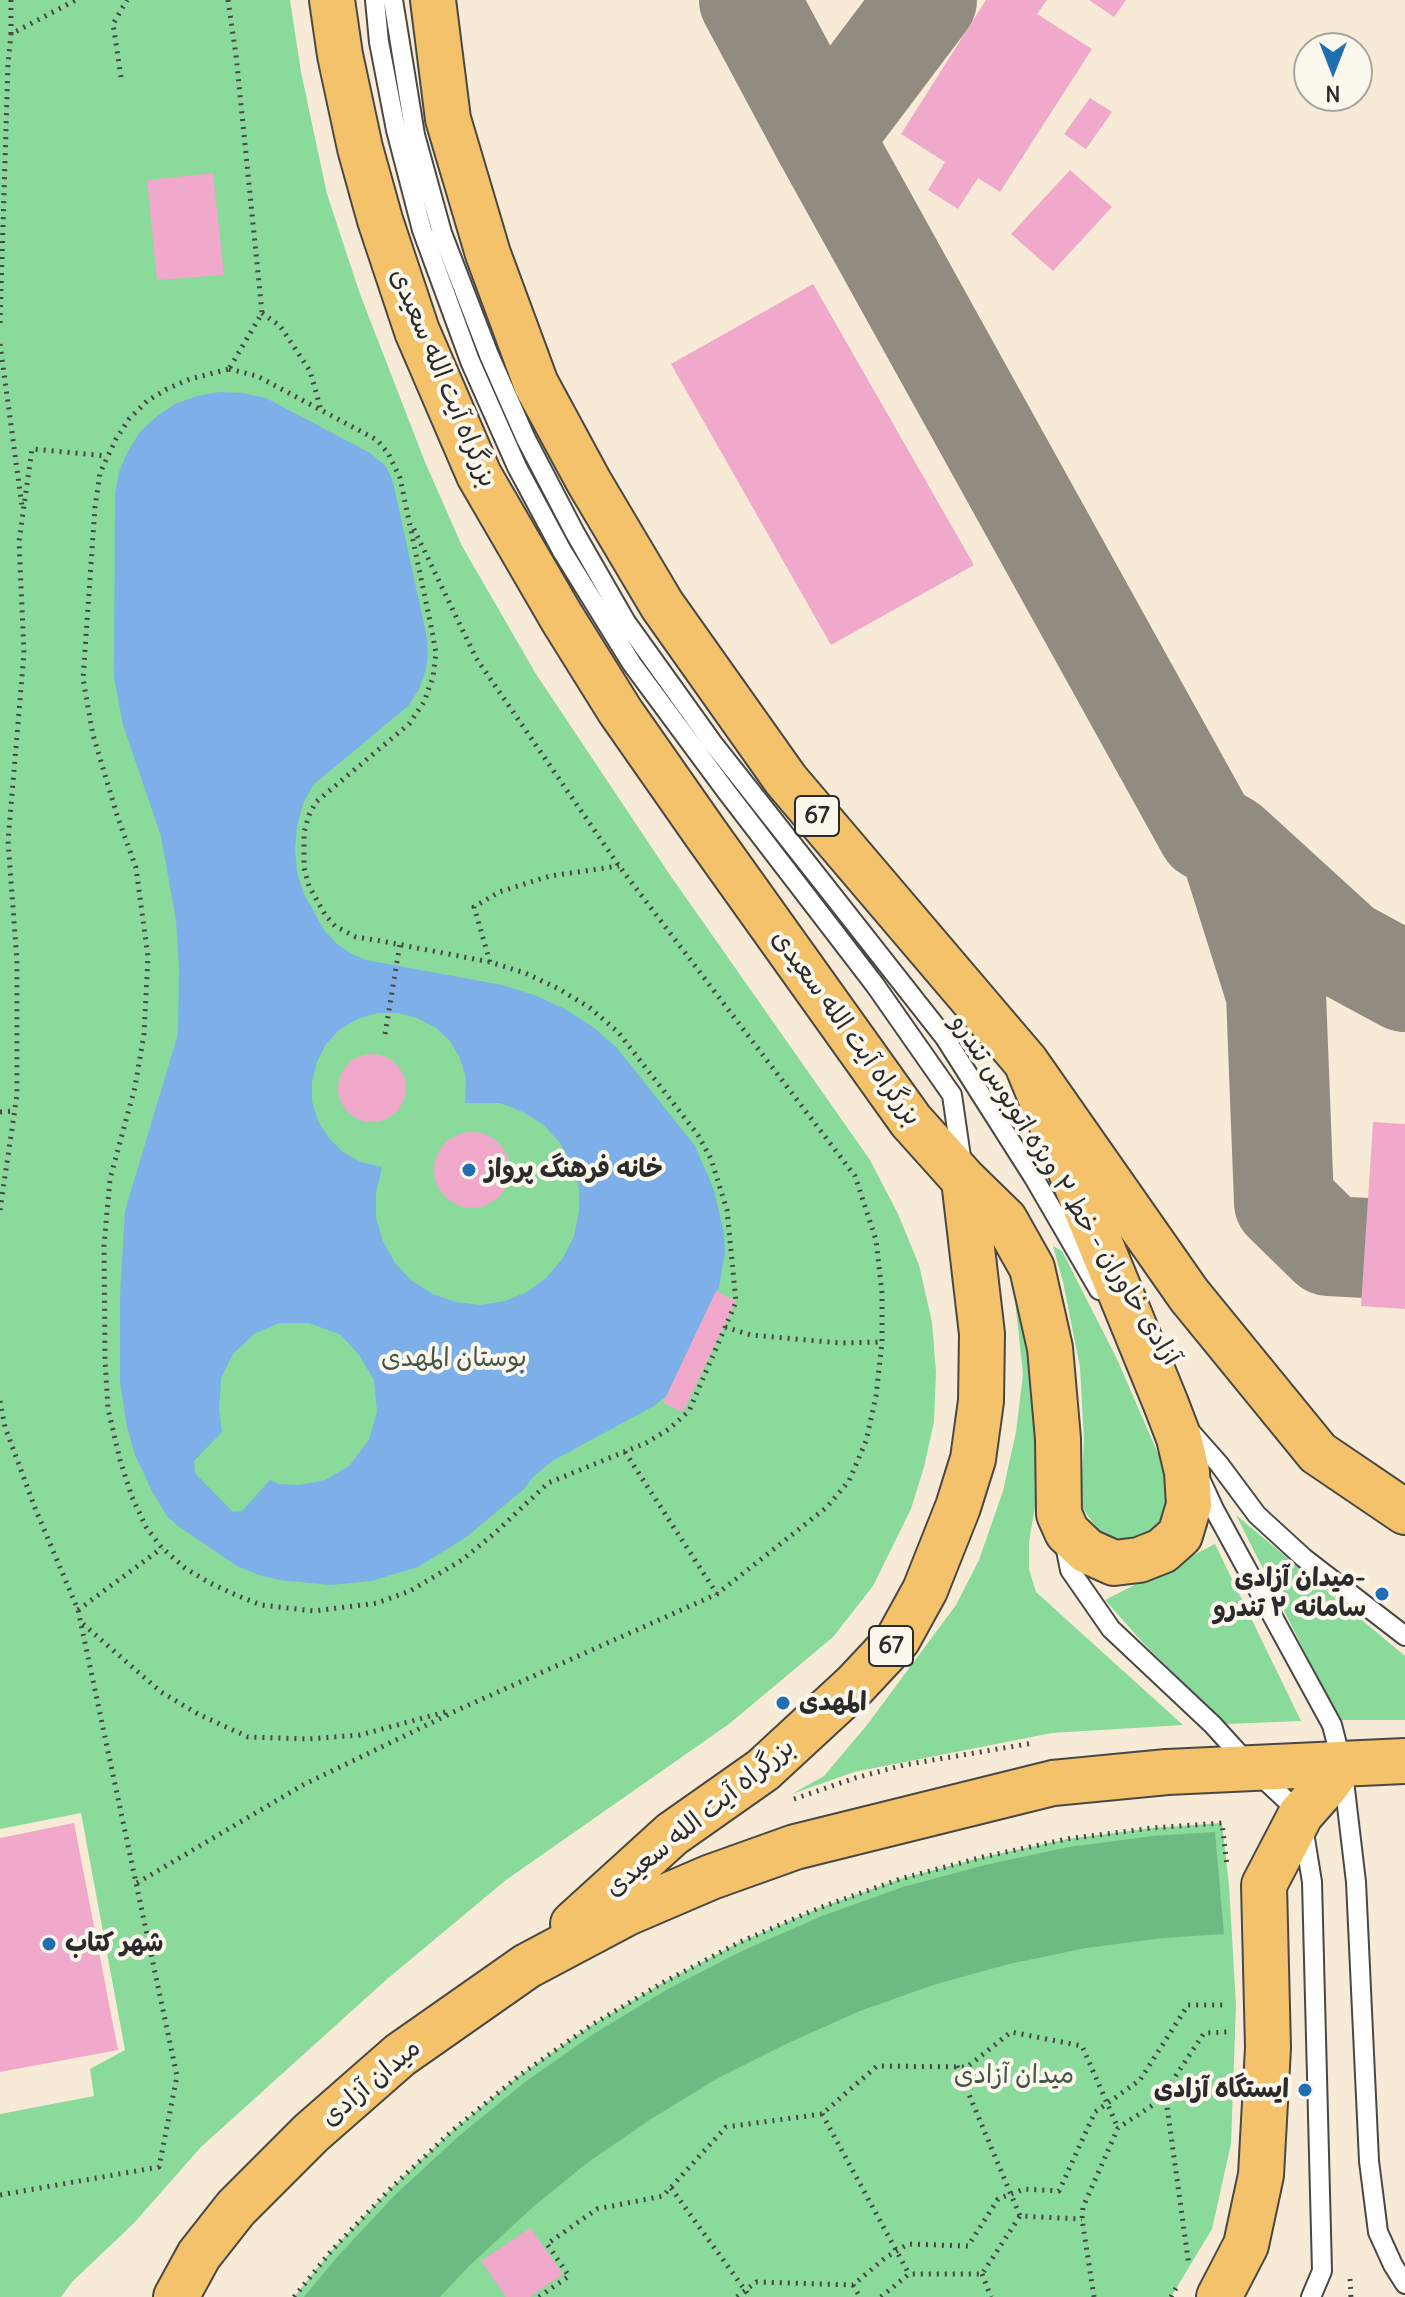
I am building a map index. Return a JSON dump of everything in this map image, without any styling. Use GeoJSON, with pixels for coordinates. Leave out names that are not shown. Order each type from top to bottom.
{"type":"FeatureCollection","features":[{"type":"Feature","properties":{"kind":"highway","name":"بزرگراه آیت الله سعیدی"},"geometry":{"type":"LineString","coordinates":[[332,0],[340,55],[380,220],[417,331],[479,475],[562,618],[637,735],[911,1121],[964,1180],[982,1334],[981,1401],[973,1459],[958,1507],[925,1590],[898,1639],[855,1685],[763,1770],[672,1834],[527,1966]]}},
{"type":"Feature","properties":{"kind":"highway","name":"67"},"geometry":{"type":"LineString","coordinates":[[433,0],[448,119],[488,254],[536,384],[589,482],[662,605],[786,780],[1026,1062],[1189,1295],[1318,1453],[1405,1512]]}},
{"type":"Feature","properties":{"kind":"highway"},"geometry":{"type":"LineString","coordinates":[[964,1180],[1005,1220],[1032,1268],[1050,1348],[1058,1439],[1059,1514],[1067,1532],[1087,1551],[1114,1563],[1139,1560],[1162,1551],[1180,1535],[1189,1505],[1187,1472],[1179,1438],[1026,1062]]}},
{"type":"Feature","properties":{"kind":"highway","name":"میدان آزادی"},"geometry":{"type":"LineString","coordinates":[[176,2297],[199,2255],[236,2208],[311,2133],[400,2055],[527,1966],[627,1913],[711,1877],[795,1847],[1053,1783],[1167,1772],[1405,1761]]}},
{"type":"Feature","properties":{"kind":"highway"},"geometry":{"type":"LineString","coordinates":[[1204,2282],[1246,2245],[1261,2175],[1268,2048],[1264,1885],[1301,1814],[1342,1764]]}},
{"type":"Feature","properties":{"kind":"lane","name":"آزادی خاوران - خط ۲ ویژه اتوبوس تندرو"},"geometry":{"type":"LineString","coordinates":[[375,0],[379,42],[396,130],[422,230],[470,361],[517,467],[562,551],[632,664],[875,985],[952,1095],[964,1180]]}},
{"type":"Feature","properties":{"kind":"lane","name":"آزادی خاوران - خط ۲ ویژه اتوبوس تندرو"},"geometry":{"type":"LineString","coordinates":[[393,0],[415,135],[442,233],[520,425],[575,533],[626,622],[712,742],[945,1038],[1034,1178],[1166,1404],[1219,1464],[1257,1515],[1304,1558],[1405,1636]]}},
{"type":"Feature","properties":{"kind":"lane"},"geometry":{"type":"LineString","coordinates":[[1166,1404],[1214,1509],[1332,1725],[1342,1764],[1356,1882],[1369,2161],[1378,2232],[1405,2284]]}},
{"type":"Feature","properties":{"kind":"lane"},"geometry":{"type":"LineString","coordinates":[[1059,1514],[1070,1570],[1111,1629],[1301,1814],[1312,1882],[1322,2271],[1311,2297]]}},
{"type":"Feature","properties":{"kind":"path"},"geometry":{"type":"LineString","coordinates":[[0,323],[11,0]]}},
{"type":"Feature","properties":{"kind":"path"},"geometry":{"type":"LineString","coordinates":[[11,34],[76,0]]}},
{"type":"Feature","properties":{"kind":"path"},"geometry":{"type":"LineString","coordinates":[[121,77],[113,24],[127,0]]}},
{"type":"Feature","properties":{"kind":"path"},"geometry":{"type":"LineString","coordinates":[[228,0],[262,313],[229,369]]}},
{"type":"Feature","properties":{"kind":"path"},"geometry":{"type":"LineString","coordinates":[[262,313],[280,326],[310,371],[321,410]]}},
{"type":"Feature","properties":{"kind":"path"},"geometry":{"type":"LineString","coordinates":[[0,344],[23,512]]}},
{"type":"Feature","properties":{"kind":"path"},"geometry":{"type":"LineString","coordinates":[[229,369],[257,376],[377,440],[388,453],[400,478],[436,653],[433,677],[424,702],[409,724],[316,802],[304,832],[302,850],[309,886],[335,926],[356,937],[490,962],[537,978],[590,1008],[618,1032],[698,1135],[720,1184],[731,1232],[736,1302],[689,1411],[669,1429],[646,1443],[548,1483],[462,1560],[410,1591],[377,1603],[314,1611],[261,1605],[210,1583],[185,1568],[162,1548],[146,1527],[120,1460],[108,1409],[105,1371],[104,1245],[110,1179],[140,1060],[148,957],[136,868],[93,735],[83,679],[95,507],[100,473],[129,419],[147,401],[167,389],[190,379],[229,369]]}},
{"type":"Feature","properties":{"kind":"path"},"geometry":{"type":"LineString","coordinates":[[0,1210],[17,1095],[17,961],[8,841],[24,653],[19,541],[23,512],[32,449],[107,456]]}},
{"type":"Feature","properties":{"kind":"path"},"geometry":{"type":"LineString","coordinates":[[137,1883],[303,1785],[462,1708],[717,1594],[827,1507],[849,1481],[866,1441],[876,1396],[882,1342],[882,1293],[876,1240],[855,1176],[619,866],[476,658],[408,515]]}},
{"type":"Feature","properties":{"kind":"path"},"geometry":{"type":"LineString","coordinates":[[490,962],[474,907],[499,892],[550,876],[619,866]]}},
{"type":"Feature","properties":{"kind":"path"},"geometry":{"type":"LineString","coordinates":[[385,1034],[400,944]]}},
{"type":"Feature","properties":{"kind":"path"},"geometry":{"type":"LineString","coordinates":[[0,1112],[15,1111]]}},
{"type":"Feature","properties":{"kind":"path"},"geometry":{"type":"LineString","coordinates":[[725,1327],[751,1335],[840,1343],[882,1342]]}},
{"type":"Feature","properties":{"kind":"path"},"geometry":{"type":"LineString","coordinates":[[0,1401],[5,1427],[82,1624],[177,2076],[159,2167],[0,2195]]}},
{"type":"Feature","properties":{"kind":"path"},"geometry":{"type":"LineString","coordinates":[[625,1452],[717,1594]]}},
{"type":"Feature","properties":{"kind":"path"},"geometry":{"type":"LineString","coordinates":[[78,1610],[162,1548]]}},
{"type":"Feature","properties":{"kind":"path"},"geometry":{"type":"LineString","coordinates":[[82,1624],[161,1692],[198,1714],[248,1737],[308,1739],[360,1735],[462,1708]]}},
{"type":"Feature","properties":{"kind":"path"},"geometry":{"type":"LineString","coordinates":[[294,2297],[332,2250],[391,2188],[453,2130],[520,2075],[590,2026],[727,1949],[819,1908],[900,1879],[983,1857],[1067,1839],[1222,1823]]}},
{"type":"Feature","properties":{"kind":"path"},"geometry":{"type":"LineString","coordinates":[[737,2297],[756,2282],[853,2285],[908,2244],[968,2246],[998,2199],[1024,2189],[1059,2191],[1095,2112],[1140,2080],[1188,2005],[1236,2005]]}},
{"type":"Feature","properties":{"kind":"path"},"geometry":{"type":"LineString","coordinates":[[539,2297],[569,2276],[547,2244],[597,2209],[663,2196],[726,2127],[822,2114],[877,2066],[967,2067],[1011,2032],[1082,2046],[1118,2128]]}},
{"type":"Feature","properties":{"kind":"path"},"geometry":{"type":"LineString","coordinates":[[1094,2297],[1082,2219],[1083,2207],[1118,2128],[1153,2105],[1165,2092],[1204,2033],[1236,2032]]}},
{"type":"Feature","properties":{"kind":"path"},"geometry":{"type":"LineString","coordinates":[[957,2066],[1020,2216]]}},
{"type":"Feature","properties":{"kind":"path"},"geometry":{"type":"LineString","coordinates":[[1165,2092],[1204,2282]]}},
{"type":"Feature","properties":{"kind":"path"},"geometry":{"type":"LineString","coordinates":[[822,2114],[909,2274]]}},
{"type":"Feature","properties":{"kind":"path"},"geometry":{"type":"LineString","coordinates":[[671,2188],[750,2297]]}},
{"type":"Feature","properties":{"kind":"path"},"geometry":{"type":"LineString","coordinates":[[1020,2216],[1082,2219]]}},
{"type":"Feature","properties":{"kind":"path"},"geometry":{"type":"LineString","coordinates":[[982,2274],[1020,2216]]}},
{"type":"Feature","properties":{"kind":"path"},"geometry":{"type":"LineString","coordinates":[[881,2297],[909,2274],[982,2274]]}},
{"type":"Feature","properties":{"kind":"path"},"geometry":{"type":"LineString","coordinates":[[982,2274],[991,2297]]}},
{"type":"Feature","properties":{"kind":"path"},"geometry":{"type":"LineString","coordinates":[[853,2285],[860,2297]]}},
{"type":"Feature","properties":{"kind":"green space","name":"بوستان المهدی"},"geometry":{"type":"Polygon","coordinates":[[[0,0],[290,0],[301,72],[327,194],[360,294],[425,462],[462,546],[536,674],[670,875],[870,1160],[898,1214],[919,1265],[932,1322],[936,1372],[934,1422],[911,1509],[873,1586],[833,1637],[729,1724],[506,1880],[386,1980],[201,2147],[134,2223],[72,2282],[61,2297],[0,2297],[0,2114],[94,2096],[90,2069],[125,2050],[81,1813],[0,1829],[0,0]]]}},
{"type":"Feature","properties":{"kind":"green space"},"geometry":{"type":"Polygon","coordinates":[[[1053,1246],[1062,1251],[1117,1359],[1163,1465],[1173,1508],[1152,1534],[1135,1540],[1114,1541],[1099,1531],[1083,1509],[1084,1440],[1080,1367],[1053,1246]]]}},
{"type":"Feature","properties":{"kind":"green space"},"geometry":{"type":"Polygon","coordinates":[[[1011,1264],[1035,1366],[1038,1489],[1029,1542],[1029,1569],[1036,1592],[1183,1725],[1052,1733],[854,1772],[792,1794],[824,1776],[867,1725],[956,1605],[979,1560],[1003,1491],[1016,1432],[1023,1374],[1011,1264]]]}},
{"type":"Feature","properties":{"kind":"green space"},"geometry":{"type":"Polygon","coordinates":[[[1236,1515],[1405,1656],[1405,1720],[1339,1720],[1236,1515]]]}},
{"type":"Feature","properties":{"kind":"green space"},"geometry":{"type":"Polygon","coordinates":[[[1215,1544],[1301,1721],[1226,1724],[1144,1644],[1105,1600],[1215,1544]]]}},
{"type":"Feature","properties":{"kind":"green space","name":"میدان آزادی"},"geometry":{"type":"Polygon","coordinates":[[[1222,1823],[1236,2005],[1231,2144],[1212,2229],[1171,2297],[294,2297],[332,2250],[391,2188],[453,2130],[520,2075],[590,2026],[740,1942],[819,1908],[900,1879],[983,1857],[1067,1839],[1222,1823]]]}},
{"type":"Feature","properties":{"kind":"green space"},"geometry":{"type":"Polygon","coordinates":[[[1215,1832],[1224,1934],[1086,1948],[1009,1964],[933,1985],[860,2011],[718,2078],[651,2119],[587,2163],[533,2207],[440,2297],[304,2297],[396,2194],[459,2136],[525,2082],[595,2033],[668,1989],[744,1950],[822,1916],[903,1887],[985,1865],[1069,1847],[1215,1832]]]}},
{"type":"Feature","properties":{"kind":"water"},"geometry":{"type":"Polygon","coordinates":[[[220,392],[266,398],[370,453],[386,466],[393,482],[426,633],[426,670],[408,706],[313,785],[303,804],[297,826],[297,872],[304,894],[324,930],[337,944],[366,960],[502,985],[565,1009],[593,1027],[617,1048],[695,1146],[714,1190],[724,1233],[725,1253],[719,1287],[667,1395],[654,1406],[552,1461],[465,1538],[418,1567],[371,1581],[331,1585],[259,1575],[237,1566],[178,1526],[167,1516],[135,1455],[120,1382],[120,1295],[125,1211],[178,1034],[179,967],[176,921],[161,836],[123,725],[114,677],[115,494],[119,472],[140,432],[175,404],[220,392]],[[377,1013],[340,1029],[326,1044],[312,1082],[312,1101],[318,1121],[343,1152],[361,1162],[382,1167],[376,1193],[376,1218],[383,1241],[395,1263],[412,1281],[433,1294],[456,1302],[480,1305],[505,1301],[527,1292],[547,1277],[563,1258],[574,1236],[579,1212],[579,1188],[572,1164],[560,1143],[544,1125],[523,1112],[500,1103],[465,1103],[466,1078],[460,1058],[450,1041],[435,1027],[398,1013],[377,1013]],[[279,1323],[254,1334],[233,1354],[221,1378],[219,1410],[222,1432],[194,1461],[195,1473],[233,1512],[242,1511],[270,1480],[279,1484],[300,1485],[325,1480],[349,1466],[369,1440],[377,1412],[374,1380],[359,1355],[341,1335],[309,1323],[279,1323]]]}},
{"type":"Feature","properties":{"kind":"building"},"geometry":{"type":"Polygon","coordinates":[[[986,0],[1047,0],[1037,14],[1092,49],[1000,192],[978,178],[958,209],[928,190],[945,162],[901,134],[986,0]]]}},
{"type":"Feature","properties":{"kind":"building"},"geometry":{"type":"Polygon","coordinates":[[[1089,0],[1126,0],[1114,17],[1089,0]]]}},
{"type":"Feature","properties":{"kind":"building"},"geometry":{"type":"Polygon","coordinates":[[[1090,98],[1112,112],[1086,149],[1064,134],[1090,98]]]}},
{"type":"Feature","properties":{"kind":"building"},"geometry":{"type":"Polygon","coordinates":[[[1070,170],[1112,207],[1053,271],[1011,234],[1070,170]]]}},
{"type":"Feature","properties":{"kind":"building"},"geometry":{"type":"Polygon","coordinates":[[[213,173],[224,275],[157,280],[147,180],[213,173]]]}},
{"type":"Feature","properties":{"kind":"building"},"geometry":{"type":"Polygon","coordinates":[[[813,284],[974,565],[831,645],[671,364],[813,284]]]}},
{"type":"Feature","properties":{"kind":"building"},"geometry":{"type":"Polygon","coordinates":[[[372,1054],[396,1064],[406,1088],[396,1112],[372,1122],[348,1112],[338,1088],[348,1064],[372,1054]]]}},
{"type":"Feature","properties":{"kind":"building"},"geometry":{"type":"Polygon","coordinates":[[[1373,1122],[1405,1124],[1405,1309],[1361,1306],[1373,1122]]]}},
{"type":"Feature","properties":{"kind":"building"},"geometry":{"type":"Polygon","coordinates":[[[465,1132],[479,1132],[493,1138],[504,1149],[510,1170],[507,1185],[499,1197],[479,1208],[465,1208],[451,1202],[440,1191],[434,1177],[434,1163],[440,1149],[451,1138],[465,1132]]]}},
{"type":"Feature","properties":{"kind":"building"},"geometry":{"type":"Polygon","coordinates":[[[716,1291],[736,1301],[683,1412],[663,1403],[716,1291]]]}},
{"type":"Feature","properties":{"kind":"building","name":"شهر کتاب"},"geometry":{"type":"Polygon","coordinates":[[[74,1823],[118,2050],[0,2072],[0,1838],[74,1823]]]}},
{"type":"Feature","properties":{"kind":"building"},"geometry":{"type":"Polygon","coordinates":[[[530,2228],[563,2274],[530,2297],[506,2297],[481,2261],[530,2228]]]}},
{"type":"Feature","properties":{"kind":"taxiway"},"geometry":{"type":"LineString","coordinates":[[749,0],[823,138]]}},
{"type":"Feature","properties":{"kind":"taxiway"},"geometry":{"type":"LineString","coordinates":[[927,0],[823,138],[1207,831],[1229,844],[1344,949],[1405,982]]}},
{"type":"Feature","properties":{"kind":"taxiway"},"geometry":{"type":"LineString","coordinates":[[1229,845],[1276,994],[1284,1202],[1329,1246],[1405,1250]]}},
{"type":"Feature","properties":{"kind":"place","name":"خانه فرهنگ پرواز"},"geometry":{"type":"Point","coordinates":[469,1170]}},
{"type":"Feature","properties":{"kind":"place","name":"میدان آزادی- سامانه ۲ تندرو"},"geometry":{"type":"Point","coordinates":[1382,1594]}},
{"type":"Feature","properties":{"kind":"place","name":"المهدی"},"geometry":{"type":"Point","coordinates":[783,1703]}},
{"type":"Feature","properties":{"kind":"place","name":"شهر کتاب"},"geometry":{"type":"Point","coordinates":[49,1944]}},
{"type":"Feature","properties":{"kind":"place","name":"ایستگاه آزادی"},"geometry":{"type":"Point","coordinates":[1305,2090]}}]}
